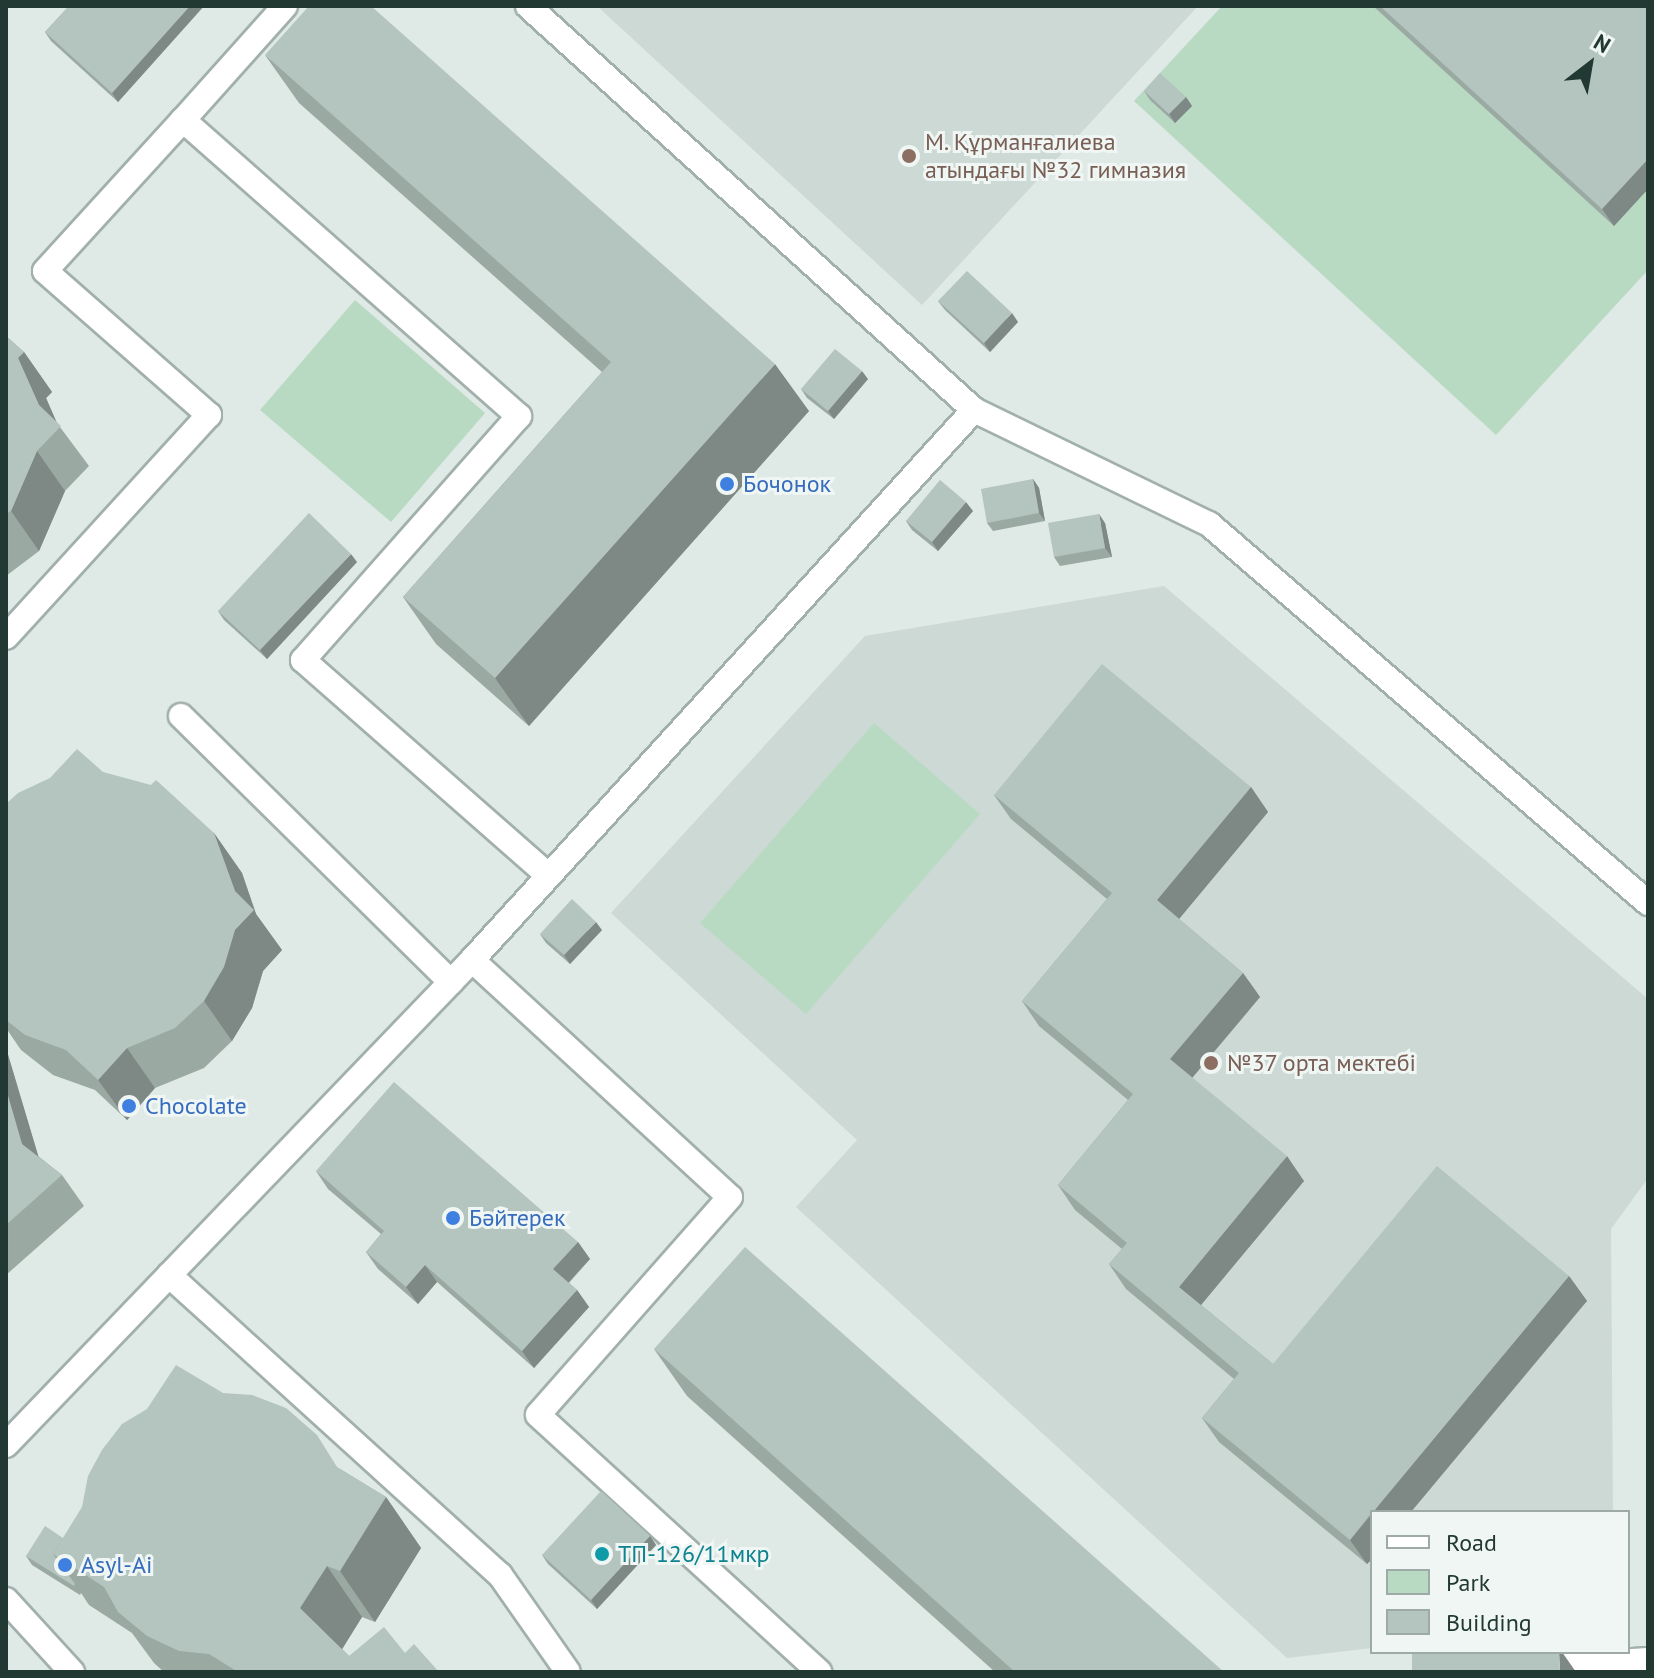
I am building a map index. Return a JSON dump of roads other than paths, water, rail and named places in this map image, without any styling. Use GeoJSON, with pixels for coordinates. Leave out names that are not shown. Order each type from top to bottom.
{"type":"FeatureCollection","features":[{"type":"Feature","properties":{"kind":"street"},"geometry":{"type":"LineString","coordinates":[[6,637],[209,415],[45,271],[285,6]]}},
{"type":"Feature","properties":{"kind":"street"},"geometry":{"type":"LineString","coordinates":[[528,6],[974,410],[1209,524],[1648,903]]}},
{"type":"Feature","properties":{"kind":"street"},"geometry":{"type":"LineString","coordinates":[[183,120],[519,416],[303,660],[549,876]]}},
{"type":"Feature","properties":{"kind":"street"},"geometry":{"type":"LineString","coordinates":[[6,1445],[472,960],[974,410]]}},
{"type":"Feature","properties":{"kind":"street"},"geometry":{"type":"LineString","coordinates":[[181,716],[451,982]]}},
{"type":"Feature","properties":{"kind":"street"},"geometry":{"type":"LineString","coordinates":[[472,960],[730,1197],[538,1415],[819,1672]]}},
{"type":"Feature","properties":{"kind":"street"},"geometry":{"type":"LineString","coordinates":[[169,1275],[500,1575],[568,1672]]}},
{"type":"Feature","properties":{"kind":"street"},"geometry":{"type":"LineString","coordinates":[[6,1600],[72,1672]]}},
{"type":"Feature","properties":{"kind":"street"},"geometry":{"type":"LineString","coordinates":[[1509,1669],[1648,1660]]}},
{"type":"Feature","properties":{"kind":"place","name":"М. Құрманғалиева атындағы №32 гимназия"},"geometry":{"type":"Point","coordinates":[909,156]}},
{"type":"Feature","properties":{"kind":"place","name":"Бочонок"},"geometry":{"type":"Point","coordinates":[727,484]}},
{"type":"Feature","properties":{"kind":"place","name":"№37 орта мектебі"},"geometry":{"type":"Point","coordinates":[1211,1063]}},
{"type":"Feature","properties":{"kind":"place","name":"Chocolate"},"geometry":{"type":"Point","coordinates":[129,1106]}},
{"type":"Feature","properties":{"kind":"place","name":"Бәйтерек"},"geometry":{"type":"Point","coordinates":[453,1218]}},
{"type":"Feature","properties":{"kind":"place","name":"ТП-126/11мкр"},"geometry":{"type":"Point","coordinates":[602,1554]}},
{"type":"Feature","properties":{"kind":"place","name":"Asyl-Ai"},"geometry":{"type":"Point","coordinates":[65,1565]}}]}
